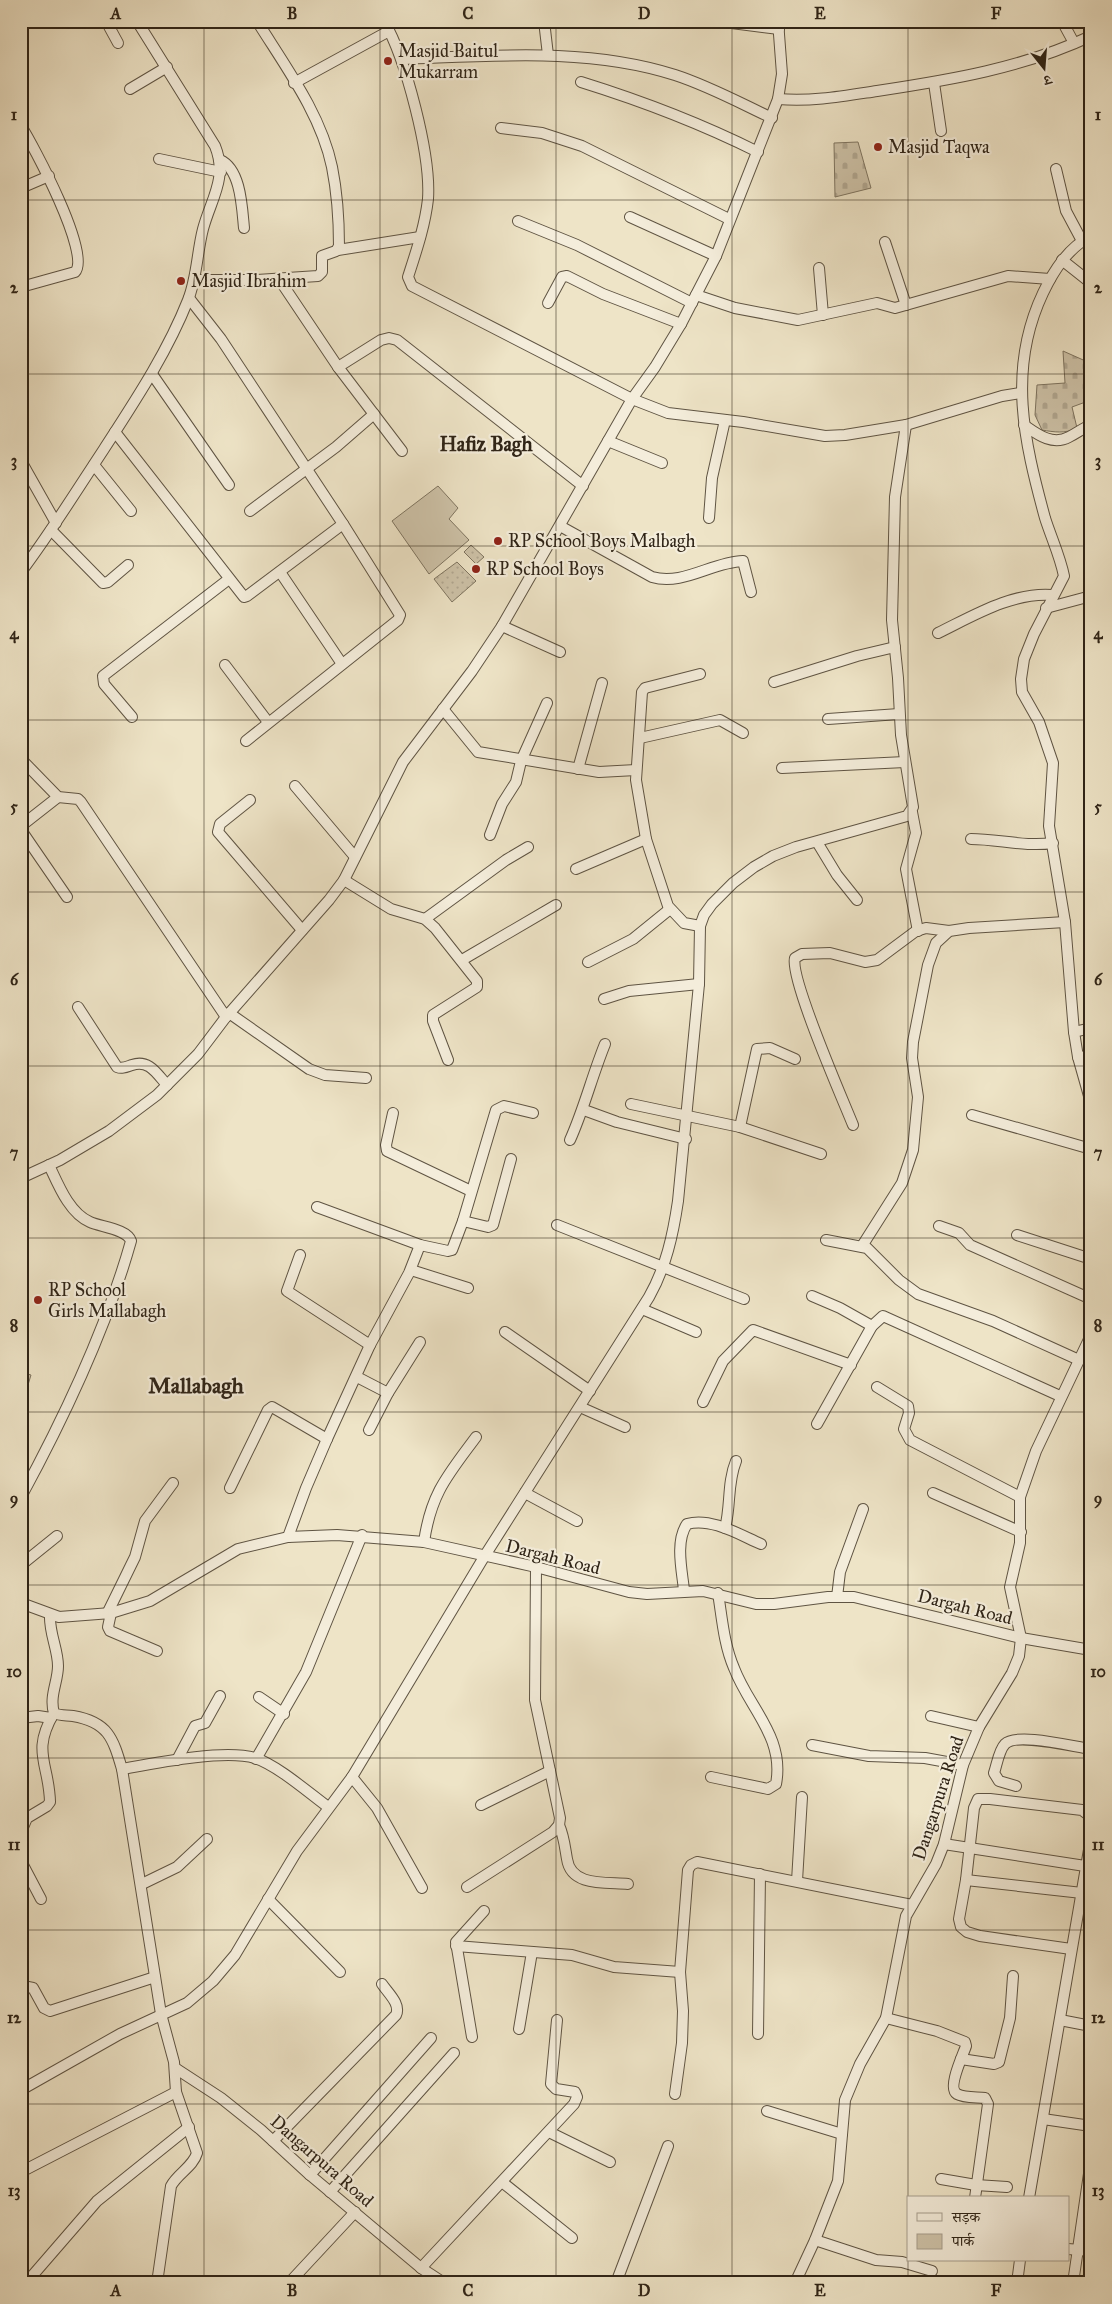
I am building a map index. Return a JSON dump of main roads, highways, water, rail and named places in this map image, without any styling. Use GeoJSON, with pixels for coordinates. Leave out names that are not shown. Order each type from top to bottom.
{"type":"FeatureCollection","features":[{"type":"Feature","properties":{"kind":"place","name":"Masjid Baitul Mukarram"},"geometry":{"type":"Point","coordinates":[388,61]}},
{"type":"Feature","properties":{"kind":"place","name":"Masjid Taqwa"},"geometry":{"type":"Point","coordinates":[878,147]}},
{"type":"Feature","properties":{"kind":"place","name":"Masjid Ibrahim"},"geometry":{"type":"Point","coordinates":[181,281]}},
{"type":"Feature","properties":{"kind":"place","name":"RP School Boys Malbagh"},"geometry":{"type":"Point","coordinates":[498,541]}},
{"type":"Feature","properties":{"kind":"place","name":"RP School Boys"},"geometry":{"type":"Point","coordinates":[476,569]}},
{"type":"Feature","properties":{"kind":"place","name":"RP School Girls Mallabagh"},"geometry":{"type":"Point","coordinates":[38,1300]}},
{"type":"Feature","properties":{"kind":"district","name":"Hafiz Bagh"},"geometry":{"type":"Point","coordinates":[486,444]}},
{"type":"Feature","properties":{"kind":"district","name":"Mallabagh"},"geometry":{"type":"Point","coordinates":[196,1385]}}]}
